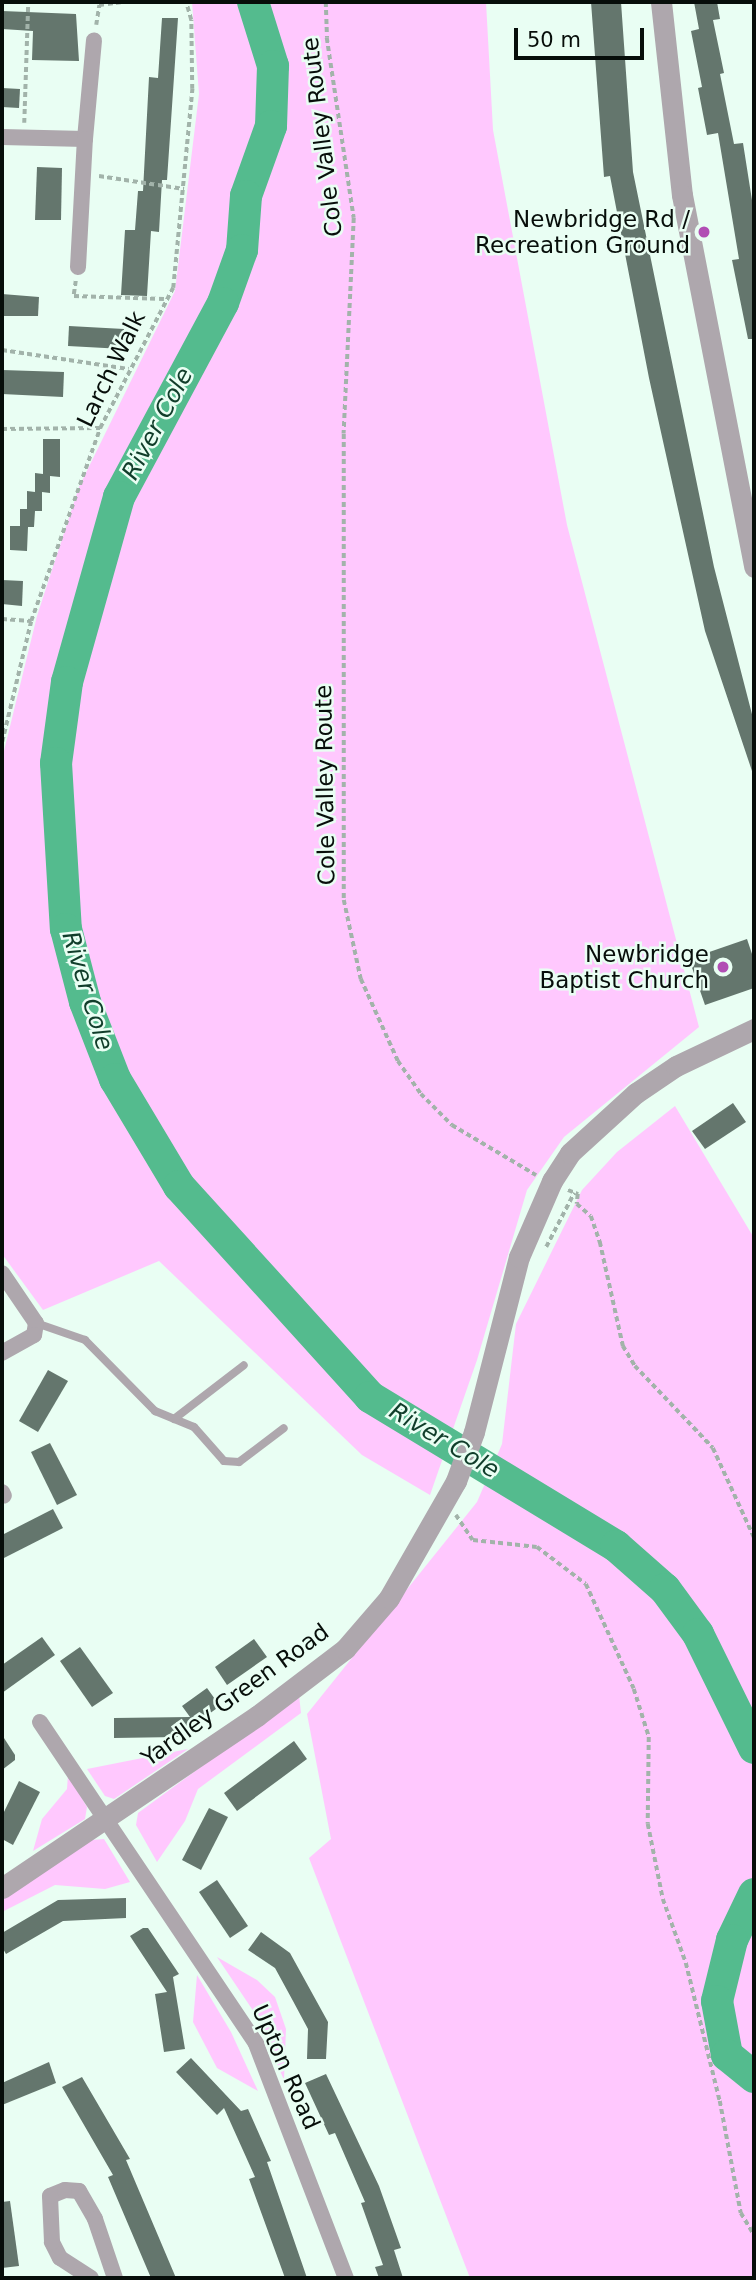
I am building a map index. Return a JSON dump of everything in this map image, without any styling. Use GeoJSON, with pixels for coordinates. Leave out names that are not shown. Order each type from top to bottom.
{"type":"FeatureCollection","features":[{"type":"Feature","properties":{"kind":"street"},"geometry":{"type":"LineString","coordinates":[[660,2],[682,195],[754,567]]}},
{"type":"Feature","properties":{"kind":"street"},"geometry":{"type":"LineString","coordinates":[[78,267],[81,174],[94,40]]}},
{"type":"Feature","properties":{"kind":"street"},"geometry":{"type":"LineString","coordinates":[[2,137],[85,139]]}},
{"type":"Feature","properties":{"kind":"street","name":"Yardley Green Road"},"geometry":{"type":"LineString","coordinates":[[2,1888],[108,1819],[345,1648],[389,1598],[456,1481],[474,1432],[519,1257],[552,1181],[570,1153],[636,1093],[676,1066],[754,1029]]}},
{"type":"Feature","properties":{"kind":"street"},"geometry":{"type":"LineString","coordinates":[[2,1273],[36,1323],[34,1335],[2,1353]]}},
{"type":"Feature","properties":{"kind":"street","name":"Upton Road"},"geometry":{"type":"LineString","coordinates":[[40,1722],[108,1819],[256,2044],[346,2278]]}},
{"type":"Feature","properties":{"kind":"street"},"geometry":{"type":"LineString","coordinates":[[91,2278],[60,2258],[52,2242],[50,2196],[65,2190],[79,2191],[95,2219],[115,2278]]}},
{"type":"Feature","properties":{"kind":"lane"},"geometry":{"type":"LineString","coordinates":[[36,1323],[85,1340],[155,1411],[194,1427],[224,1461],[239,1462],[284,1428]]}},
{"type":"Feature","properties":{"kind":"lane"},"geometry":{"type":"LineString","coordinates":[[174,1419],[244,1366]]}},
{"type":"Feature","properties":{"kind":"path"},"geometry":{"type":"LineString","coordinates":[[24,139],[28,2]]}},
{"type":"Feature","properties":{"kind":"path"},"geometry":{"type":"LineString","coordinates":[[94,40],[99,5],[125,2]]}},
{"type":"Feature","properties":{"kind":"path","name":"Larch Walk"},"geometry":{"type":"LineString","coordinates":[[2,742],[30,621],[100,428],[164,299],[173,288],[192,89],[191,20],[186,2]]}},
{"type":"Feature","properties":{"kind":"path","name":"Cole Valley Route"},"geometry":{"type":"LineString","coordinates":[[326,2],[327,38],[354,218],[344,434],[344,900],[362,979],[398,1061],[421,1094],[453,1125],[578,1194],[577,1204],[591,1216],[623,1346],[635,1366],[713,1448],[754,1537]]}},
{"type":"Feature","properties":{"kind":"path"},"geometry":{"type":"LineString","coordinates":[[81,174],[184,189]]}},
{"type":"Feature","properties":{"kind":"path"},"geometry":{"type":"LineString","coordinates":[[78,267],[74,296],[164,299]]}},
{"type":"Feature","properties":{"kind":"path"},"geometry":{"type":"LineString","coordinates":[[2,350],[129,369]]}},
{"type":"Feature","properties":{"kind":"path"},"geometry":{"type":"LineString","coordinates":[[2,429],[100,428]]}},
{"type":"Feature","properties":{"kind":"path"},"geometry":{"type":"LineString","coordinates":[[2,619],[30,621]]}},
{"type":"Feature","properties":{"kind":"path"},"geometry":{"type":"LineString","coordinates":[[455,1513],[473,1540],[537,1547],[586,1584],[634,1689],[649,1737],[648,1824],[663,1899],[692,1988],[741,2213],[754,2235]]}},
{"type":"Feature","properties":{"kind":"shaded area"},"geometry":{"type":"Polygon","coordinates":[[[192,2],[486,2],[493,130],[567,525],[699,1027],[564,1137],[527,1190],[477,1360],[430,1495],[362,1455],[159,1261],[43,1310],[2,1254],[2,759],[37,616],[79,487],[175,291],[199,94],[192,2]]]}},
{"type":"Feature","properties":{"kind":"shaded area"},"geometry":{"type":"Polygon","coordinates":[[[675,1106],[754,1238],[754,2278],[470,2278],[309,1858],[331,1839],[307,1714],[477,1502],[502,1444],[516,1324],[582,1190],[617,1152],[675,1106]]]}},
{"type":"Feature","properties":{"kind":"shaded area"},"geometry":{"type":"Polygon","coordinates":[[[299,1695],[301,1713],[198,1789],[185,1821],[157,1862],[136,1825],[138,1813],[299,1695]]]}},
{"type":"Feature","properties":{"kind":"shaded area"},"geometry":{"type":"Polygon","coordinates":[[[188,1749],[114,1799],[105,1796],[87,1769],[188,1749]]]}},
{"type":"Feature","properties":{"kind":"shaded area"},"geometry":{"type":"Polygon","coordinates":[[[68,1775],[87,1807],[85,1819],[33,1851],[42,1819],[67,1789],[68,1775]]]}},
{"type":"Feature","properties":{"kind":"shaded area"},"geometry":{"type":"Polygon","coordinates":[[[104,1839],[130,1882],[105,1889],[55,1885],[2,1912],[2,1897],[92,1840],[104,1839]]]}},
{"type":"Feature","properties":{"kind":"shaded area"},"geometry":{"type":"Polygon","coordinates":[[[217,1957],[257,1980],[275,1997],[286,2029],[284,2080],[256,2015],[217,1957]]]}},
{"type":"Feature","properties":{"kind":"shaded area"},"geometry":{"type":"Polygon","coordinates":[[[197,1975],[231,2032],[258,2091],[217,2068],[193,2022],[197,1975]]]}},
{"type":"Feature","properties":{"kind":"building"},"geometry":{"type":"Polygon","coordinates":[[[591,2],[621,2],[633,172],[714,567],[754,722],[754,777],[705,631],[649,378],[610,176],[604,177],[591,2]]]}},
{"type":"Feature","properties":{"kind":"building"},"geometry":{"type":"Polygon","coordinates":[[[694,2],[717,2],[720,19],[713,20],[724,73],[720,74],[734,144],[743,143],[754,213],[754,339],[748,339],[732,260],[739,259],[718,133],[707,135],[698,88],[702,87],[691,31],[699,29],[694,2]]]}},
{"type":"Feature","properties":{"kind":"building"},"geometry":{"type":"Polygon","coordinates":[[[2,11],[76,14],[79,61],[32,60],[33,31],[2,29],[2,11]]]}},
{"type":"Feature","properties":{"kind":"building"},"geometry":{"type":"Polygon","coordinates":[[[162,18],[178,18],[167,180],[162,180],[159,232],[151,231],[147,296],[121,295],[125,230],[135,230],[138,191],[143,191],[149,77],[158,78],[162,18]]]}},
{"type":"Feature","properties":{"kind":"building"},"geometry":{"type":"Polygon","coordinates":[[[2,88],[20,89],[19,108],[2,107],[2,88]]]}},
{"type":"Feature","properties":{"kind":"building"},"geometry":{"type":"Polygon","coordinates":[[[37,167],[62,168],[61,220],[35,220],[37,167]]]}},
{"type":"Feature","properties":{"kind":"building"},"geometry":{"type":"Polygon","coordinates":[[[2,294],[39,297],[38,316],[2,316],[2,294]]]}},
{"type":"Feature","properties":{"kind":"building"},"geometry":{"type":"Polygon","coordinates":[[[69,326],[124,329],[123,349],[68,346],[69,326]]]}},
{"type":"Feature","properties":{"kind":"building"},"geometry":{"type":"Polygon","coordinates":[[[2,370],[64,372],[63,397],[2,394],[2,370]]]}},
{"type":"Feature","properties":{"kind":"building"},"geometry":{"type":"Polygon","coordinates":[[[43,439],[60,439],[60,477],[50,476],[50,493],[42,492],[42,511],[35,511],[34,527],[28,527],[27,551],[10,550],[10,526],[20,526],[20,509],[27,509],[27,491],[35,492],[35,473],[43,474],[43,439]]]}},
{"type":"Feature","properties":{"kind":"building"},"geometry":{"type":"Polygon","coordinates":[[[2,580],[23,581],[22,606],[2,604],[2,580]]]}},
{"type":"Feature","properties":{"kind":"building","name":"Newbridge Baptist Church"},"geometry":{"type":"Polygon","coordinates":[[[747,939],[754,960],[754,988],[705,1005],[689,959],[747,939]]]}},
{"type":"Feature","properties":{"kind":"building"},"geometry":{"type":"Polygon","coordinates":[[[733,1103],[746,1122],[705,1149],[692,1131],[733,1103]]]}},
{"type":"Feature","properties":{"kind":"building"},"geometry":{"type":"Polygon","coordinates":[[[48,1370],[68,1381],[38,1432],[19,1421],[48,1370]]]}},
{"type":"Feature","properties":{"kind":"building"},"geometry":{"type":"Polygon","coordinates":[[[50,1443],[77,1495],[57,1505],[31,1452],[50,1443]]]}},
{"type":"Feature","properties":{"kind":"building"},"geometry":{"type":"Polygon","coordinates":[[[53,1509],[63,1528],[2,1559],[2,1535],[53,1509]]]}},
{"type":"Feature","properties":{"kind":"building"},"geometry":{"type":"Polygon","coordinates":[[[42,1637],[55,1655],[2,1693],[2,1665],[42,1637]]]}},
{"type":"Feature","properties":{"kind":"building"},"geometry":{"type":"Polygon","coordinates":[[[254,1639],[267,1657],[227,1685],[215,1667],[254,1639]]]}},
{"type":"Feature","properties":{"kind":"building"},"geometry":{"type":"Polygon","coordinates":[[[80,1647],[113,1693],[92,1707],[60,1661],[80,1647]]]}},
{"type":"Feature","properties":{"kind":"building"},"geometry":{"type":"Polygon","coordinates":[[[207,1688],[220,1706],[177,1737],[114,1738],[114,1718],[190,1717],[182,1706],[207,1688]]]}},
{"type":"Feature","properties":{"kind":"building"},"geometry":{"type":"Polygon","coordinates":[[[2,1735],[15,1755],[15,1760],[2,1770],[2,1735]]]}},
{"type":"Feature","properties":{"kind":"building"},"geometry":{"type":"Polygon","coordinates":[[[294,1741],[307,1759],[237,1811],[224,1793],[294,1741]]]}},
{"type":"Feature","properties":{"kind":"building"},"geometry":{"type":"Polygon","coordinates":[[[19,1781],[40,1792],[13,1845],[2,1839],[2,1816],[19,1781]]]}},
{"type":"Feature","properties":{"kind":"building"},"geometry":{"type":"Polygon","coordinates":[[[209,1808],[228,1817],[201,1870],[182,1860],[209,1808]]]}},
{"type":"Feature","properties":{"kind":"building"},"geometry":{"type":"Polygon","coordinates":[[[217,1880],[248,1926],[230,1938],[199,1892],[217,1880]]]}},
{"type":"Feature","properties":{"kind":"building"},"geometry":{"type":"Polygon","coordinates":[[[126,1898],[126,1918],[63,1921],[6,1954],[2,1947],[2,1933],[58,1900],[126,1898]]]}},
{"type":"Feature","properties":{"kind":"building"},"geometry":{"type":"Polygon","coordinates":[[[148,1928],[179,1974],[173,1977],[185,2049],[164,2052],[155,1994],[167,1992],[130,1936],[148,1928]]]}},
{"type":"Feature","properties":{"kind":"building"},"geometry":{"type":"Polygon","coordinates":[[[261,1932],[290,1953],[328,2022],[326,2059],[307,2059],[308,2029],[293,2001],[275,1968],[248,1950],[261,1932]]]}},
{"type":"Feature","properties":{"kind":"building"},"geometry":{"type":"Polygon","coordinates":[[[191,2058],[241,2111],[248,2109],[271,2161],[267,2162],[307,2278],[285,2278],[249,2179],[255,2177],[224,2108],[217,2115],[176,2072],[191,2058]]]}},
{"type":"Feature","properties":{"kind":"building"},"geometry":{"type":"Polygon","coordinates":[[[49,2062],[56,2083],[2,2105],[2,2083],[49,2062]]]}},
{"type":"Feature","properties":{"kind":"building"},"geometry":{"type":"Polygon","coordinates":[[[326,2074],[379,2186],[401,2248],[394,2250],[403,2278],[379,2278],[375,2267],[383,2265],[361,2203],[365,2202],[335,2133],[329,2135],[305,2083],[326,2074]]]}},
{"type":"Feature","properties":{"kind":"building"},"geometry":{"type":"Polygon","coordinates":[[[82,2077],[130,2159],[126,2160],[176,2278],[151,2278],[108,2177],[113,2175],[62,2087],[82,2077]]]}},
{"type":"Feature","properties":{"kind":"building"},"geometry":{"type":"Polygon","coordinates":[[[10,2201],[19,2266],[2,2268],[2,2202],[10,2201]]]}},
{"type":"Feature","properties":{"kind":"waterway","name":"River Cole"},"geometry":{"type":"LineString","coordinates":[[253,2],[273,66],[271,126],[246,196],[242,250],[223,303],[119,497],[67,682],[56,763],[66,929],[85,1002],[115,1079],[179,1186],[370,1397],[616,1546],[665,1589],[698,1634],[754,1748]]}},
{"type":"Feature","properties":{"kind":"waterway","name":"River Cole"},"geometry":{"type":"LineString","coordinates":[[754,1894],[732,1940],[717,2001],[727,2055],[754,2077]]}},
{"type":"Feature","properties":{"kind":"place","name":"Newbridge Rd / Recreation Ground"},"geometry":{"type":"Point","coordinates":[704,232]}},
{"type":"Feature","properties":{"kind":"place","name":"Newbridge Baptist Church"},"geometry":{"type":"Point","coordinates":[723,967]}}]}
